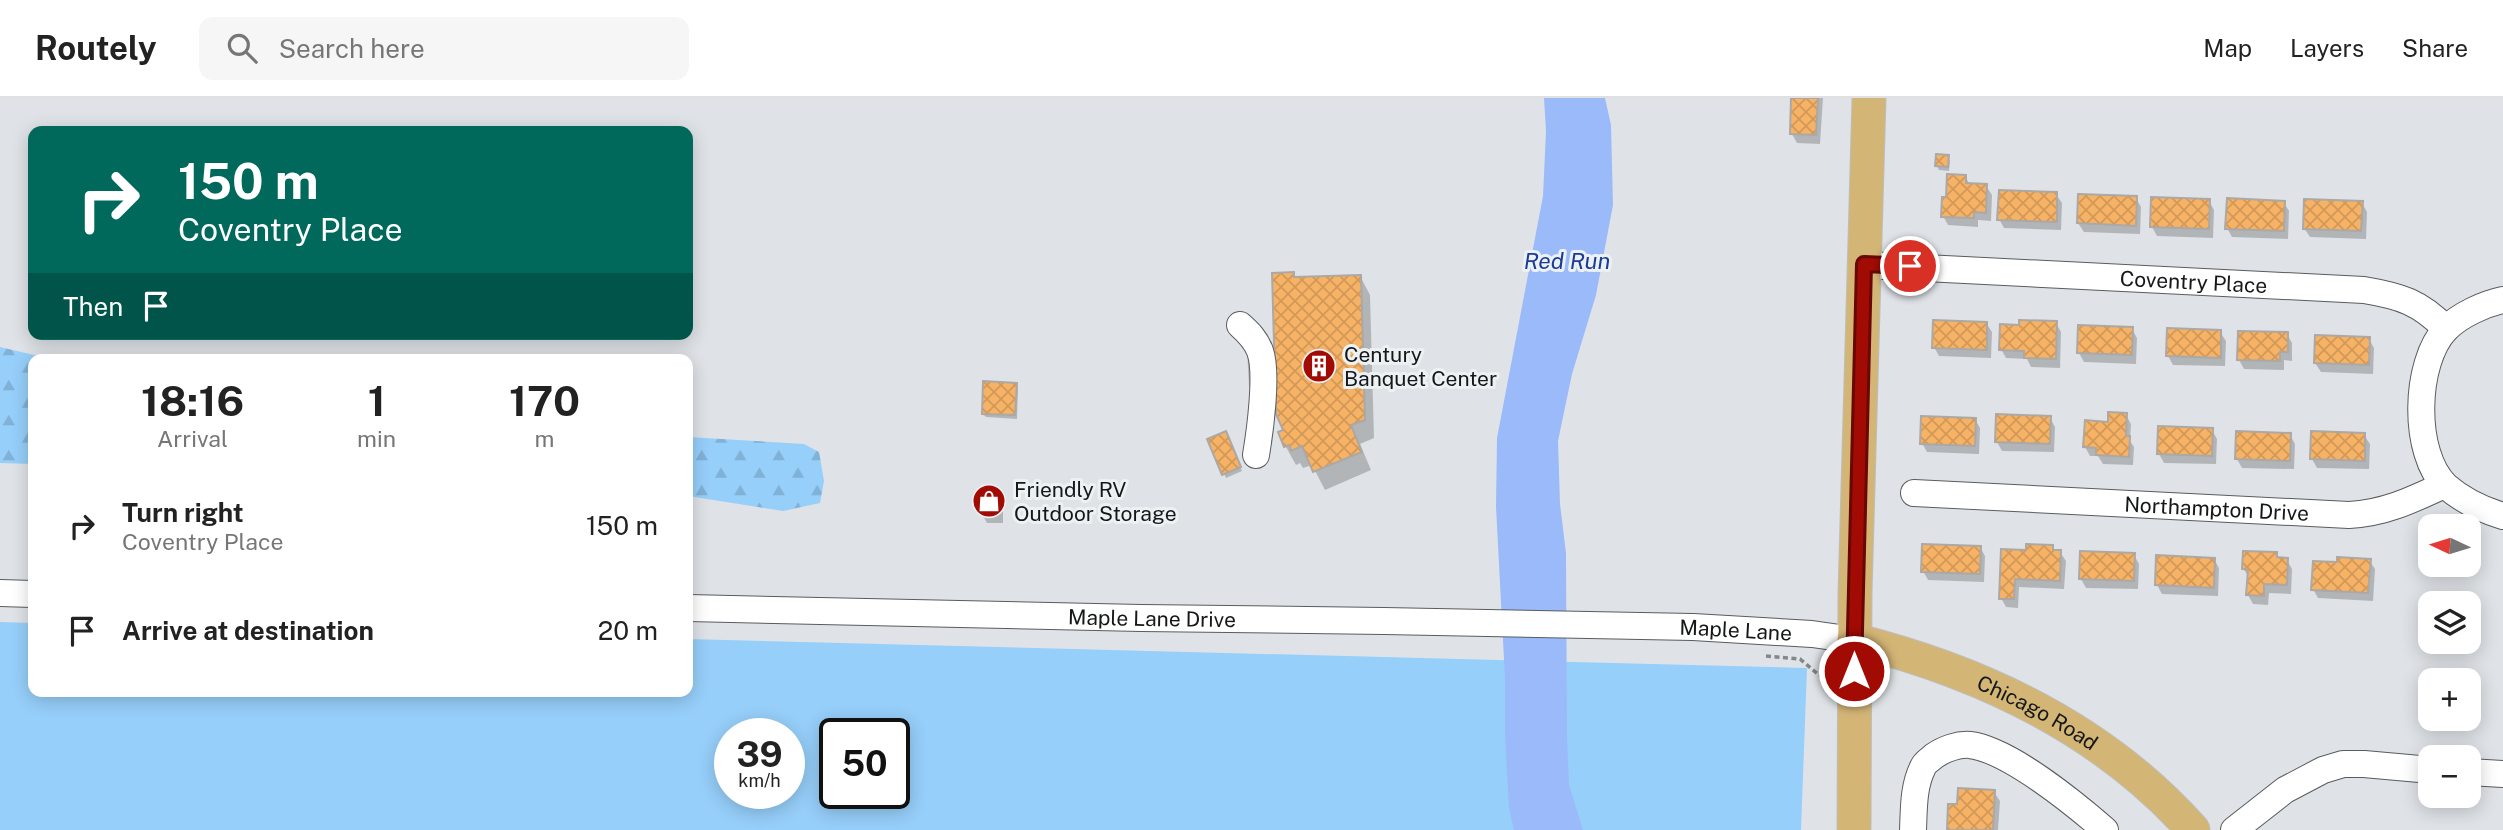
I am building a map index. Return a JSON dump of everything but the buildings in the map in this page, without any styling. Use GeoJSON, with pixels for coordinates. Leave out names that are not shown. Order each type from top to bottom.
{"type":"FeatureCollection","features":[{"type":"Feature","properties":{"kind":"main road"},"geometry":{"type":"LineString","coordinates":[[1854,830],[1854,640],[1870,98]]}},
{"type":"Feature","properties":{"kind":"main road","name":"Chicago Road"},"geometry":{"type":"LineString","coordinates":[[1854,640],[1895,650],[1983,682],[2058,719],[2127,767],[2193,830]]}},
{"type":"Feature","properties":{"kind":"street","name":"Coventry Place"},"geometry":{"type":"LineString","coordinates":[[1864,264],[2364,290],[2405,299],[2432,315],[2446,329]]}},
{"type":"Feature","properties":{"kind":"street"},"geometry":{"type":"LineString","coordinates":[[2503,300],[2482,306],[2446,329],[2427,366],[2421,415],[2422,433],[2430,458],[2444,485],[2475,506],[2503,516]]}},
{"type":"Feature","properties":{"kind":"street"},"geometry":{"type":"LineString","coordinates":[[1240,325],[1253,337],[1261,354],[1262,412],[1256,455]]}},
{"type":"Feature","properties":{"kind":"street","name":"Northampton Drive"},"geometry":{"type":"LineString","coordinates":[[1914,493],[2349,515],[2380,512],[2444,485]]}},
{"type":"Feature","properties":{"kind":"street"},"geometry":{"type":"LineString","coordinates":[[0,593],[28,594]]}},
{"type":"Feature","properties":{"kind":"street","name":"Maple Lane Drive"},"geometry":{"type":"LineString","coordinates":[[693,608],[1617,626]]}},
{"type":"Feature","properties":{"kind":"street","name":"Maple Lane"},"geometry":{"type":"LineString","coordinates":[[1617,626],[1812,634],[1854,640]]}},
{"type":"Feature","properties":{"kind":"street"},"geometry":{"type":"LineString","coordinates":[[1913,830],[1915,787],[1924,764],[1939,752],[1955,746],[1970,745],[2006,759],[2059,794],[2105,830]]}},
{"type":"Feature","properties":{"kind":"street"},"geometry":{"type":"LineString","coordinates":[[2235,830],[2285,790],[2323,770],[2343,764],[2418,769]]}},
{"type":"Feature","properties":{"kind":"street"},"geometry":{"type":"LineString","coordinates":[[2481,773],[2503,774]]}},
{"type":"Feature","properties":{"kind":"path"},"geometry":{"type":"LineString","coordinates":[[1766,656],[1800,659],[1810,663],[1819,676],[1825,677]]}},
{"type":"Feature","properties":{"kind":"green space"},"geometry":{"type":"Polygon","coordinates":[[[0,347],[30,354],[28,464],[0,463],[0,347]]]}},
{"type":"Feature","properties":{"kind":"green space"},"geometry":{"type":"Polygon","coordinates":[[[693,437],[804,444],[819,452],[824,481],[820,503],[783,511],[693,497],[693,437]]]}},
{"type":"Feature","properties":{"kind":"green space"},"geometry":{"type":"Polygon","coordinates":[[[0,622],[28,623],[28,697],[693,697],[693,639],[1807,668],[1801,830],[0,830],[0,622]]]}},
{"type":"Feature","properties":{"kind":"water","name":"Red Run"},"geometry":{"type":"Polygon","coordinates":[[[1544,98],[1605,98],[1611,125],[1613,205],[1596,295],[1572,374],[1558,441],[1560,504],[1566,553],[1569,785],[1583,830],[1514,830],[1509,808],[1505,734],[1505,678],[1496,507],[1497,438],[1543,196],[1546,131],[1544,98]]]}},
{"type":"Feature","properties":{"kind":"place","name":"Century Banquet Center"},"geometry":{"type":"Point","coordinates":[1319,366]}},
{"type":"Feature","properties":{"kind":"place","name":"Friendly RV Outdoor Storage"},"geometry":{"type":"Point","coordinates":[989,501]}},
{"type":"Feature","properties":{"kind":"route"},"geometry":{"type":"LineString","coordinates":[[1854,671],[1864,264],[1910,266]]}}]}
